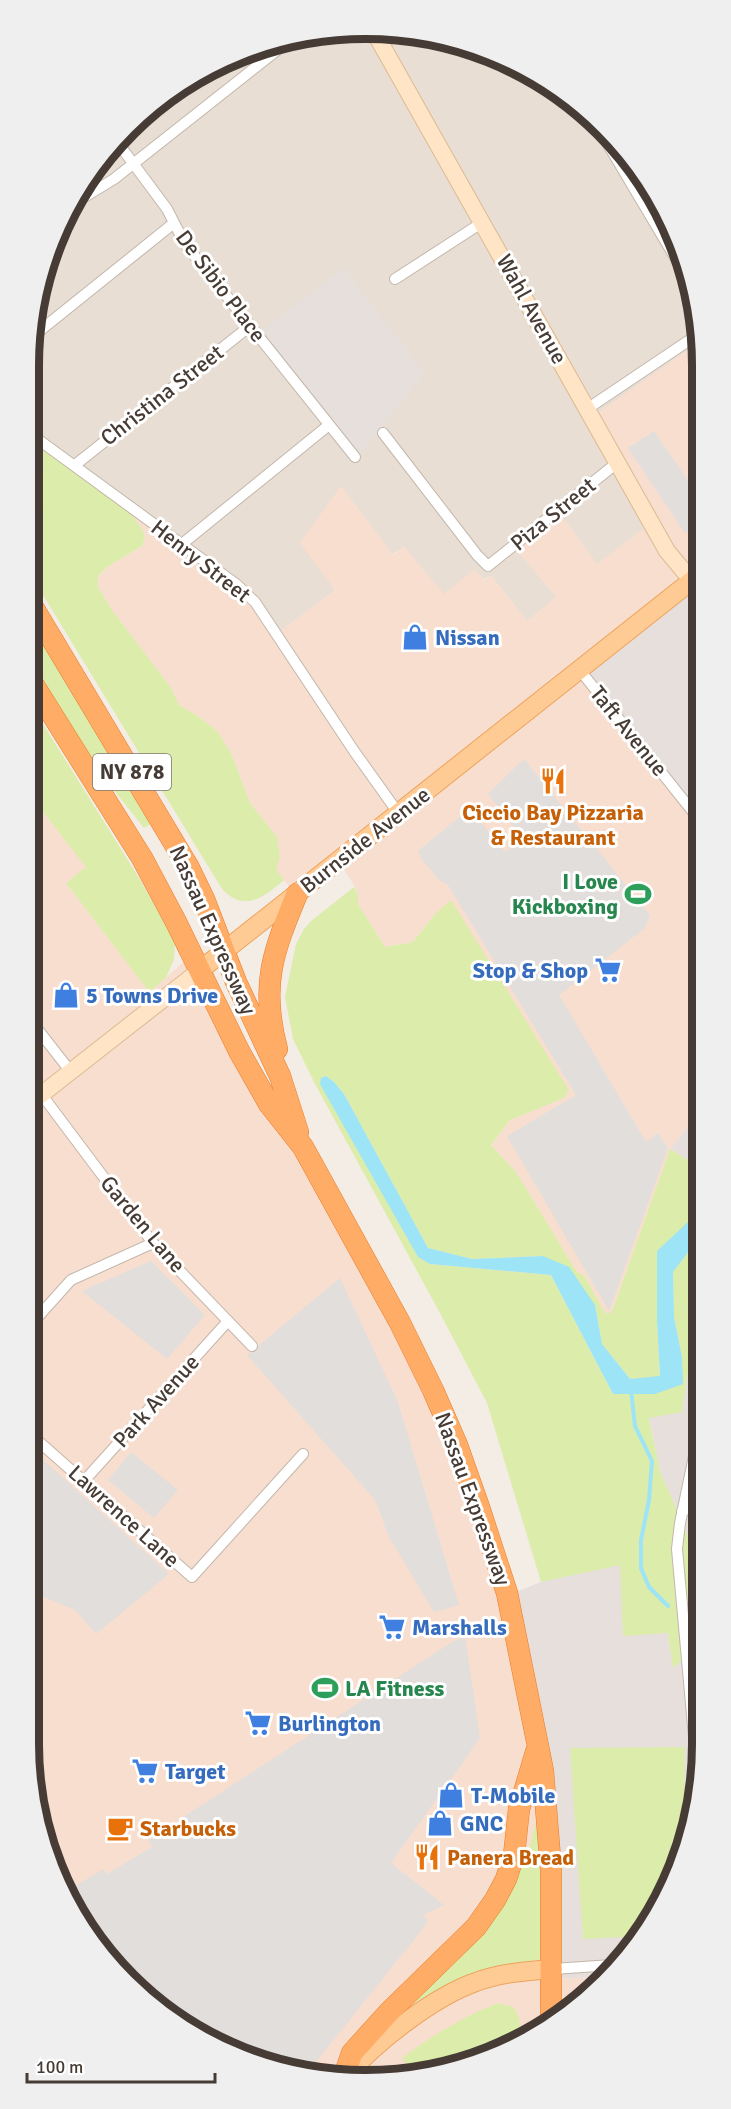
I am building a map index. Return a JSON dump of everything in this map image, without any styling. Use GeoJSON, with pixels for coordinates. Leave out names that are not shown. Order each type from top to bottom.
{"type":"FeatureCollection","features":[{"type":"Feature","properties":{"kind":"highway","name":"Nassau Expressway"},"geometry":{"type":"LineString","coordinates":[[39,617],[189,868],[204,899],[236,982],[280,1076],[303,1147]]}},
{"type":"Feature","properties":{"kind":"highway","name":"Nassau Expressway"},"geometry":{"type":"LineString","coordinates":[[39,694],[142,858],[239,1051],[269,1104],[303,1147],[400,1323],[457,1445],[507,1593],[538,1745],[546,1795],[551,1870],[551,2012]]}},
{"type":"Feature","properties":{"kind":"highway"},"geometry":{"type":"LineString","coordinates":[[280,1076],[270,1010],[270,978],[277,943],[297,894]]}},
{"type":"Feature","properties":{"kind":"highway"},"geometry":{"type":"LineString","coordinates":[[347,2069],[352,2053],[389,2012],[472,1932],[495,1900],[511,1867],[518,1833],[519,1809],[538,1745]]}},
{"type":"Feature","properties":{"kind":"main road","name":"Burnside Avenue"},"geometry":{"type":"LineString","coordinates":[[199,971],[579,669],[692,586]]}},
{"type":"Feature","properties":{"kind":"main road"},"geometry":{"type":"LineString","coordinates":[[352,2069],[385,2039],[459,1989],[496,1976],[553,1969]]}},
{"type":"Feature","properties":{"kind":"street","name":"Wahl Avenue"},"geometry":{"type":"LineString","coordinates":[[379,40],[667,551],[692,577]]}},
{"type":"Feature","properties":{"kind":"street"},"geometry":{"type":"LineString","coordinates":[[87,196],[114,179],[275,52]]}},
{"type":"Feature","properties":{"kind":"street","name":"De Sibio Place"},"geometry":{"type":"LineString","coordinates":[[122,148],[167,209],[185,244],[355,457]]}},
{"type":"Feature","properties":{"kind":"street"},"geometry":{"type":"LineString","coordinates":[[612,151],[670,249]]}},
{"type":"Feature","properties":{"kind":"street"},"geometry":{"type":"LineString","coordinates":[[394,279],[483,222]]}},
{"type":"Feature","properties":{"kind":"street"},"geometry":{"type":"LineString","coordinates":[[41,328],[174,223]]}},
{"type":"Feature","properties":{"kind":"street","name":"Christina Street"},"geometry":{"type":"LineString","coordinates":[[75,465],[250,326]]}},
{"type":"Feature","properties":{"kind":"street"},"geometry":{"type":"LineString","coordinates":[[587,409],[691,339]]}},
{"type":"Feature","properties":{"kind":"street"},"geometry":{"type":"LineString","coordinates":[[182,544],[329,425]]}},
{"type":"Feature","properties":{"kind":"street","name":"Piza Street"},"geometry":{"type":"LineString","coordinates":[[383,433],[477,555],[488,566],[617,463]]}},
{"type":"Feature","properties":{"kind":"street","name":"Henry Street"},"geometry":{"type":"LineString","coordinates":[[39,440],[236,584],[255,603],[399,814]]}},
{"type":"Feature","properties":{"kind":"street","name":"Taft Avenue"},"geometry":{"type":"LineString","coordinates":[[579,669],[692,811]]}},
{"type":"Feature","properties":{"kind":"street","name":"Burnside Avenue"},"geometry":{"type":"LineString","coordinates":[[39,1097],[199,971]]}},
{"type":"Feature","properties":{"kind":"street"},"geometry":{"type":"LineString","coordinates":[[39,1031],[71,1072]]}},
{"type":"Feature","properties":{"kind":"street","name":"Garden Lane"},"geometry":{"type":"LineString","coordinates":[[39,1105],[153,1243],[252,1346]]}},
{"type":"Feature","properties":{"kind":"street"},"geometry":{"type":"LineString","coordinates":[[39,1316],[71,1280],[153,1243]]}},
{"type":"Feature","properties":{"kind":"street","name":"Park Avenue"},"geometry":{"type":"LineString","coordinates":[[84,1481],[228,1321]]}},
{"type":"Feature","properties":{"kind":"street","name":"Lawrence Lane"},"geometry":{"type":"LineString","coordinates":[[39,1442],[192,1576],[303,1454]]}},
{"type":"Feature","properties":{"kind":"street"},"geometry":{"type":"LineString","coordinates":[[692,1464],[677,1549],[692,1734]]}},
{"type":"Feature","properties":{"kind":"street"},"geometry":{"type":"LineString","coordinates":[[682,1511],[692,1508]]}},
{"type":"Feature","properties":{"kind":"street"},"geometry":{"type":"LineString","coordinates":[[553,1969],[604,1966]]}},
{"type":"Feature","properties":{"kind":"shaded area"},"geometry":{"type":"Polygon","coordinates":[[[344,40],[408,42],[470,56],[510,73],[547,94],[581,120],[611,150],[648,202],[675,261],[686,302],[692,365],[649,525],[597,565],[559,513],[557,598],[527,621],[491,576],[444,595],[404,547],[335,590],[279,632],[39,445],[40,344],[45,302],[56,261],[83,202],[120,150],[167,106],[221,73],[281,50],[344,40]]]}},
{"type":"Feature","properties":{"kind":"shaded area"},"geometry":{"type":"Polygon","coordinates":[[[343,267],[425,373],[360,454],[261,332],[343,267]]]}},
{"type":"Feature","properties":{"kind":"shaded area"},"geometry":{"type":"Polygon","coordinates":[[[691,348],[692,1122],[670,1149],[611,1314],[605,1313],[584,1275],[577,1272],[516,1172],[491,1145],[510,1120],[564,1098],[435,914],[413,942],[385,947],[358,904],[355,887],[339,861],[296,894],[275,870],[280,856],[277,837],[250,803],[232,755],[218,732],[179,705],[171,688],[112,610],[98,587],[98,576],[107,567],[142,546],[145,537],[129,511],[263,607],[280,631],[335,590],[300,543],[341,486],[393,555],[404,547],[444,594],[475,569],[484,580],[491,576],[527,621],[556,597],[515,548],[559,512],[597,564],[649,525],[589,419],[691,348]]]}},
{"type":"Feature","properties":{"kind":"shaded area"},"geometry":{"type":"Polygon","coordinates":[[[654,431],[692,486],[692,529],[685,533],[628,448],[654,431]]]}},
{"type":"Feature","properties":{"kind":"shaded area"},"geometry":{"type":"Polygon","coordinates":[[[692,580],[692,812],[579,669],[692,580]]]}},
{"type":"Feature","properties":{"kind":"shaded area"},"geometry":{"type":"Polygon","coordinates":[[[524,759],[650,915],[645,928],[559,995],[646,1142],[658,1133],[668,1148],[609,1311],[507,1136],[576,1095],[448,885],[439,880],[420,857],[418,851],[463,814],[468,820],[475,815],[505,852],[523,838],[488,794],[524,759]]]}},
{"type":"Feature","properties":{"kind":"shaded area"},"geometry":{"type":"Polygon","coordinates":[[[39,808],[87,867],[66,883],[150,992],[191,955],[370,1257],[506,1596],[542,1798],[526,1860],[511,1889],[454,1982],[481,1971],[551,1957],[551,1979],[593,1977],[547,2015],[510,2036],[470,2053],[429,2064],[387,2069],[344,2069],[302,2064],[261,2053],[221,2036],[184,2015],[150,1989],[106,1942],[83,1907],[64,1868],[45,1807],[39,1744],[39,808]]]}},
{"type":"Feature","properties":{"kind":"shaded area"},"geometry":{"type":"Polygon","coordinates":[[[692,1122],[692,1162],[670,1149],[692,1122]]]}},
{"type":"Feature","properties":{"kind":"shaded area"},"geometry":{"type":"Polygon","coordinates":[[[151,1261],[205,1315],[167,1359],[82,1291],[151,1261]]]}},
{"type":"Feature","properties":{"kind":"shaded area"},"geometry":{"type":"Polygon","coordinates":[[[340,1278],[398,1402],[459,1605],[434,1612],[388,1535],[376,1501],[247,1355],[340,1278]]]}},
{"type":"Feature","properties":{"kind":"shaded area"},"geometry":{"type":"Polygon","coordinates":[[[692,1346],[692,1545],[660,1471],[649,1417],[682,1412],[692,1346]]]}},
{"type":"Feature","properties":{"kind":"shaded area"},"geometry":{"type":"Polygon","coordinates":[[[131,1452],[178,1490],[154,1518],[108,1480],[131,1452]]]}},
{"type":"Feature","properties":{"kind":"shaded area"},"geometry":{"type":"Polygon","coordinates":[[[39,1456],[169,1574],[96,1634],[75,1610],[39,1595],[39,1456]]]}},
{"type":"Feature","properties":{"kind":"shaded area"},"geometry":{"type":"Polygon","coordinates":[[[620,1564],[668,1633],[673,1667],[692,1650],[691,1765],[686,1807],[675,1848],[658,1888],[637,1925],[611,1959],[593,1977],[550,1979],[542,1798],[506,1596],[541,1582],[620,1564]]]}},
{"type":"Feature","properties":{"kind":"shaded area"},"geometry":{"type":"Polygon","coordinates":[[[465,1636],[480,1738],[391,1863],[444,1905],[423,1915],[428,1922],[313,2066],[261,2053],[221,2036],[184,2015],[150,1989],[106,1942],[73,1888],[103,1869],[107,1874],[152,1847],[148,1840],[452,1642],[465,1636]]]}},
{"type":"Feature","properties":{"kind":"green space"},"geometry":{"type":"Polygon","coordinates":[[[39,444],[129,511],[142,529],[145,537],[142,546],[107,567],[98,576],[98,587],[112,610],[171,688],[179,705],[218,732],[232,755],[250,803],[277,837],[280,856],[276,870],[284,880],[262,897],[254,900],[239,900],[222,889],[39,588],[39,444]]]}},
{"type":"Feature","properties":{"kind":"green space"},"geometry":{"type":"Polygon","coordinates":[[[39,630],[154,822],[144,828],[97,769],[39,678],[39,630]]]}},
{"type":"Feature","properties":{"kind":"green space"},"geometry":{"type":"Polygon","coordinates":[[[39,718],[139,878],[175,942],[174,959],[166,978],[149,992],[66,883],[86,867],[39,807],[39,718]]]}},
{"type":"Feature","properties":{"kind":"green space"},"geometry":{"type":"Polygon","coordinates":[[[354,887],[358,895],[358,904],[385,947],[413,942],[435,914],[451,900],[569,1090],[564,1098],[510,1120],[491,1145],[516,1172],[577,1272],[584,1275],[605,1313],[611,1313],[614,1306],[670,1149],[692,1162],[692,1219],[674,1270],[692,1247],[692,1346],[682,1412],[649,1418],[660,1471],[692,1545],[692,1651],[673,1668],[668,1633],[623,1636],[620,1565],[541,1582],[487,1403],[293,1039],[285,997],[296,944],[311,921],[354,887]],[[326,1076],[321,1078],[430,1264],[551,1275],[613,1394],[655,1394],[682,1357],[674,1317],[673,1272],[657,1321],[660,1377],[630,1379],[602,1344],[595,1305],[543,1256],[472,1259],[428,1248],[344,1094],[326,1076]]]}},
{"type":"Feature","properties":{"kind":"green space"},"geometry":{"type":"Polygon","coordinates":[[[685,1747],[684,1814],[681,1828],[658,1888],[629,1937],[583,1939],[570,1748],[685,1747]]]}},
{"type":"Feature","properties":{"kind":"green space"},"geometry":{"type":"Polygon","coordinates":[[[542,1798],[551,1957],[481,1971],[454,1982],[391,2015],[511,1889],[526,1860],[542,1798]]]}},
{"type":"Feature","properties":{"kind":"green space"},"geometry":{"type":"Polygon","coordinates":[[[499,2003],[513,2007],[520,2022],[520,2031],[470,2053],[429,2064],[410,2067],[402,2058],[448,2027],[499,2003]]]}},
{"type":"Feature","properties":{"kind":"water"},"geometry":{"type":"Polygon","coordinates":[[[326,1076],[344,1094],[428,1248],[472,1259],[543,1256],[569,1267],[595,1305],[602,1344],[630,1379],[660,1376],[657,1251],[692,1219],[692,1247],[673,1272],[674,1317],[682,1357],[683,1384],[655,1394],[613,1394],[551,1275],[430,1264],[418,1257],[320,1084],[321,1078],[326,1076]]]}},
{"type":"Feature","properties":{"kind":"waterway"},"geometry":{"type":"LineString","coordinates":[[631,1390],[635,1426],[652,1461],[649,1500],[641,1540],[641,1568],[649,1587],[668,1606]]}},
{"type":"Feature","properties":{"kind":"place","name":"Nissan"},"geometry":{"type":"Point","coordinates":[415,637]}},
{"type":"Feature","properties":{"kind":"place","name":"Ciccio Bay Pizzaria & Restaurant"},"geometry":{"type":"Point","coordinates":[553,781]}},
{"type":"Feature","properties":{"kind":"place","name":"I Love Kickboxing"},"geometry":{"type":"Point","coordinates":[638,894]}},
{"type":"Feature","properties":{"kind":"place","name":"Stop & Shop"},"geometry":{"type":"Point","coordinates":[608,970]}},
{"type":"Feature","properties":{"kind":"place","name":"5 Towns Drive"},"geometry":{"type":"Point","coordinates":[66,995]}},
{"type":"Feature","properties":{"kind":"place","name":"Marshalls"},"geometry":{"type":"Point","coordinates":[392,1627]}},
{"type":"Feature","properties":{"kind":"place","name":"LA Fitness"},"geometry":{"type":"Point","coordinates":[325,1688]}},
{"type":"Feature","properties":{"kind":"place","name":"Burlington"},"geometry":{"type":"Point","coordinates":[258,1723]}},
{"type":"Feature","properties":{"kind":"place","name":"Target"},"geometry":{"type":"Point","coordinates":[145,1771]}},
{"type":"Feature","properties":{"kind":"place","name":"T-Mobile"},"geometry":{"type":"Point","coordinates":[451,1795]}},
{"type":"Feature","properties":{"kind":"place","name":"GNC"},"geometry":{"type":"Point","coordinates":[440,1823]}},
{"type":"Feature","properties":{"kind":"place","name":"Starbucks"},"geometry":{"type":"Point","coordinates":[120,1828]}},
{"type":"Feature","properties":{"kind":"place","name":"Panera Bread"},"geometry":{"type":"Point","coordinates":[427,1857]}}]}
